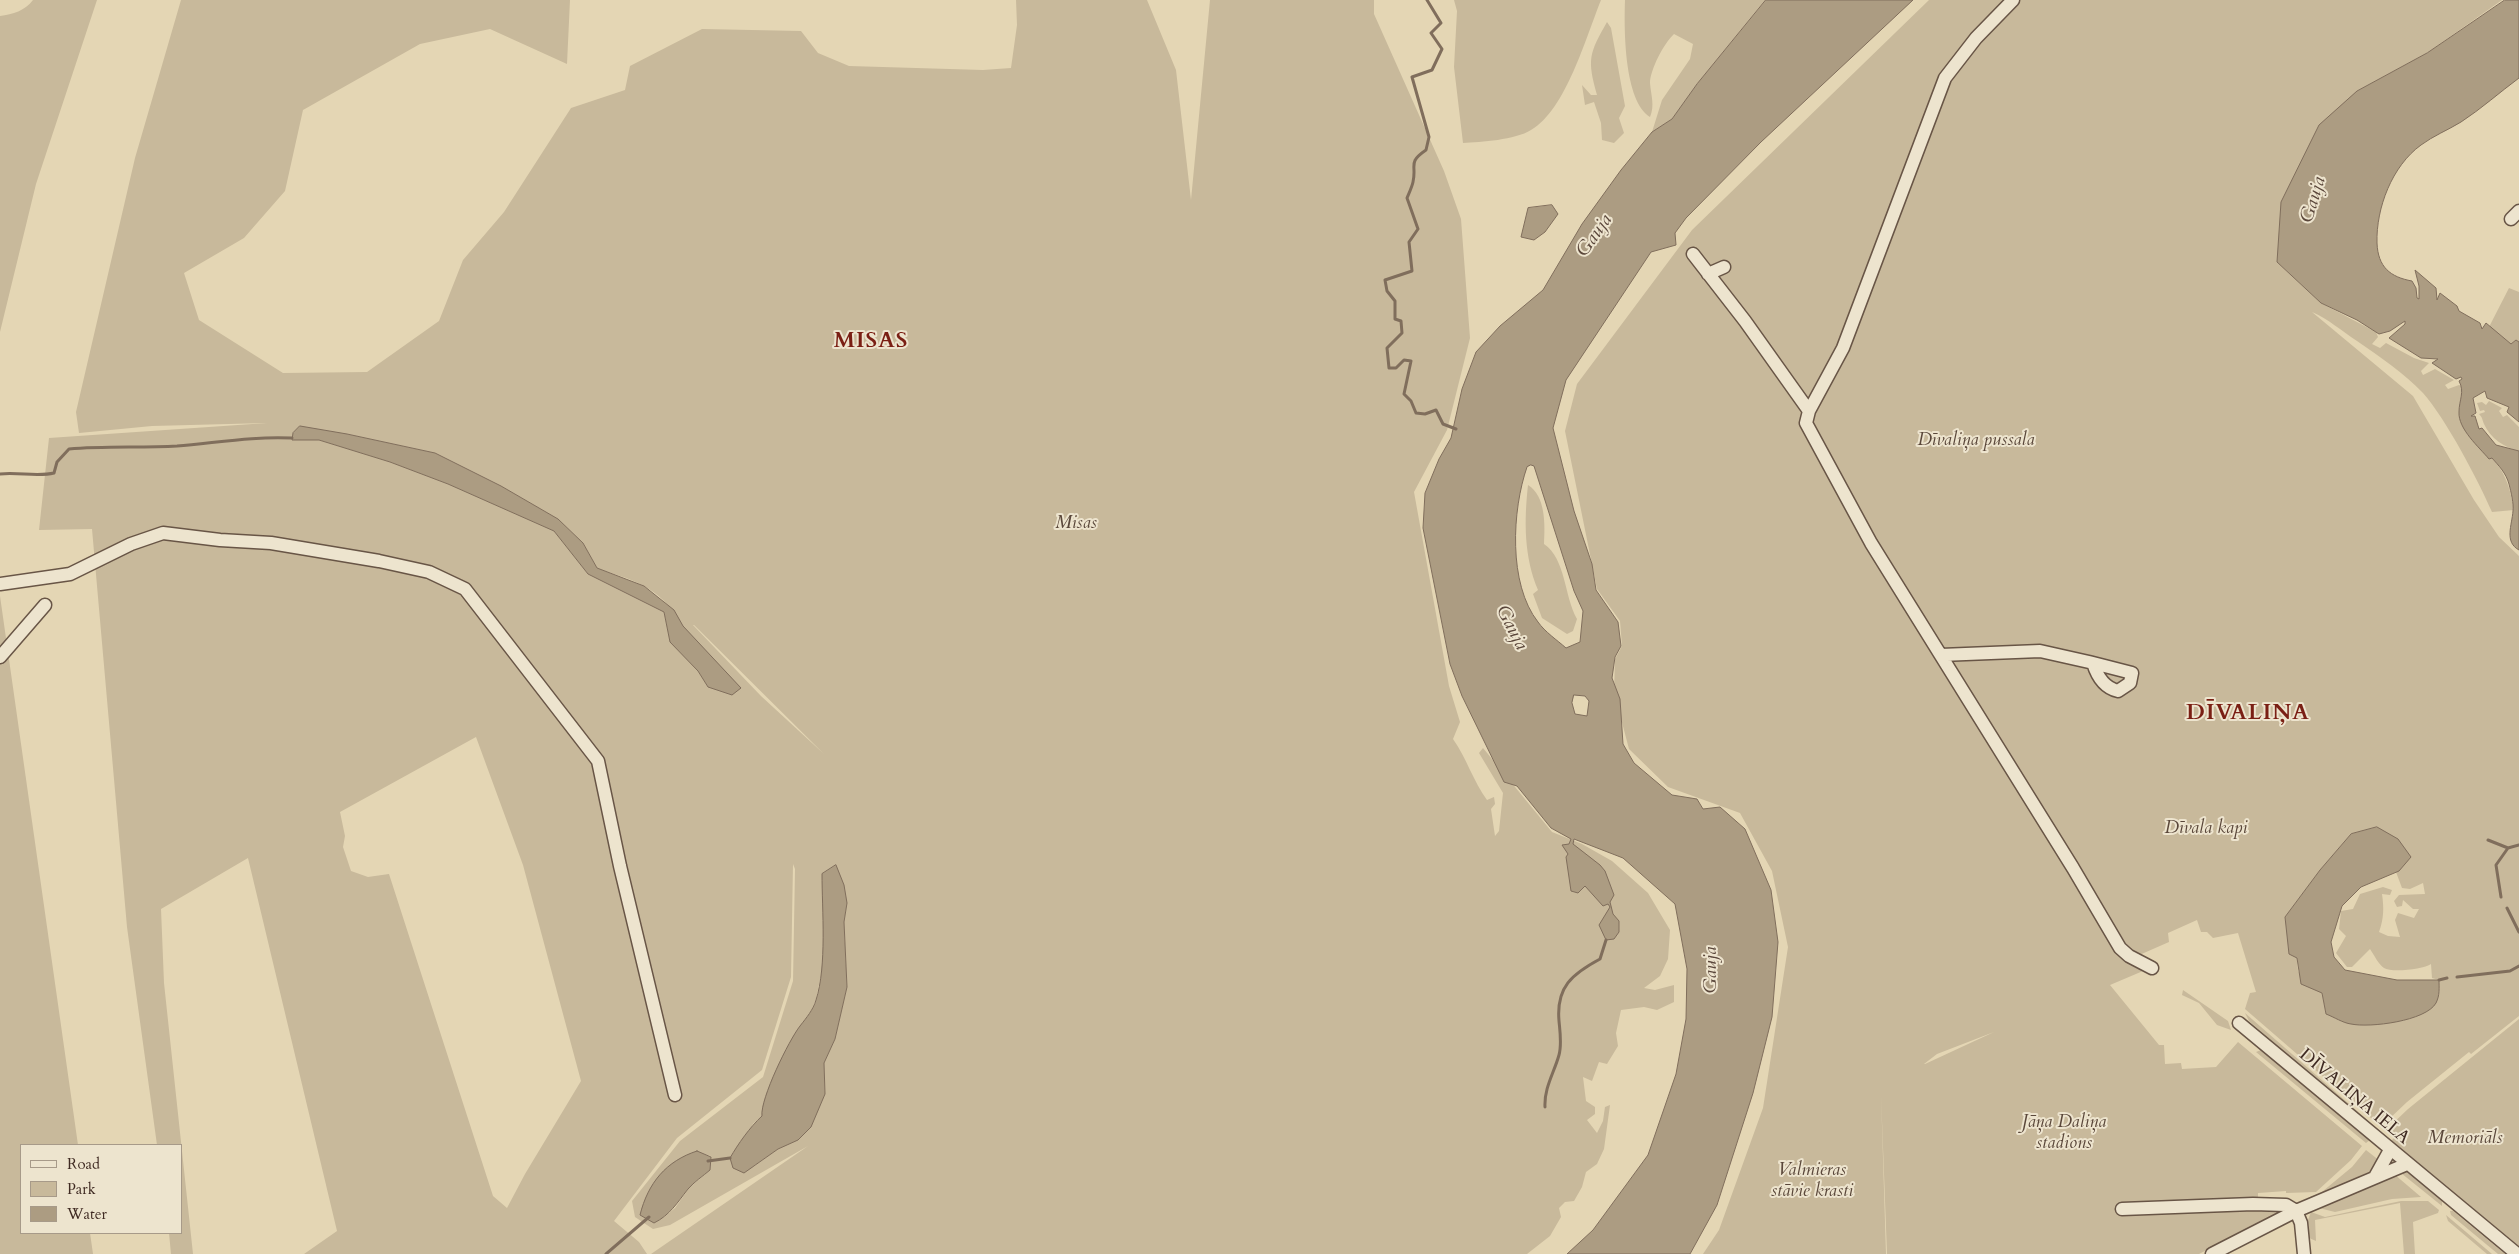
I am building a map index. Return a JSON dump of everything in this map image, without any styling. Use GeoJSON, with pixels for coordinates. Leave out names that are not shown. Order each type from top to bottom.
{"type":"FeatureCollection","features":[{"type":"Feature","properties":{"kind":"street"},"geometry":{"type":"LineString","coordinates":[[2013,0],[1976,38],[1945,78],[1843,348],[1809,411],[1806,422],[1856,518],[2120,948],[2129,956],[2152,968]]}},
{"type":"Feature","properties":{"kind":"street"},"geometry":{"type":"LineString","coordinates":[[1693,254],[1745,321],[1809,411]]}},
{"type":"Feature","properties":{"kind":"street"},"geometry":{"type":"LineString","coordinates":[[1708,274],[1724,266]]}},
{"type":"Feature","properties":{"kind":"street"},"geometry":{"type":"LineString","coordinates":[[0,584],[70,574],[131,544],[163,533],[220,540],[271,543],[379,561],[429,572],[465,589],[598,761],[620,866],[675,1095]]}},
{"type":"Feature","properties":{"kind":"street"},"geometry":{"type":"LineString","coordinates":[[0,657],[45,605]]}},
{"type":"Feature","properties":{"kind":"street"},"geometry":{"type":"LineString","coordinates":[[1941,655],[2040,650],[2093,663]]}},
{"type":"Feature","properties":{"kind":"street"},"geometry":{"type":"LineString","coordinates":[[1949,669],[1976,653]]}},
{"type":"Feature","properties":{"kind":"street","name":"DĪVALIŅA IELA"},"geometry":{"type":"LineString","coordinates":[[2240,1023],[2406,1164],[2517,1254]]}},
{"type":"Feature","properties":{"kind":"street"},"geometry":{"type":"LineString","coordinates":[[2375,1177],[2390,1150]]}},
{"type":"Feature","properties":{"kind":"street"},"geometry":{"type":"LineString","coordinates":[[2212,1254],[2296,1211],[2406,1164]]}},
{"type":"Feature","properties":{"kind":"street"},"geometry":{"type":"LineString","coordinates":[[2122,1209],[2286,1204],[2296,1211],[2301,1223],[2304,1254]]}},
{"type":"Feature","properties":{"kind":"green space"},"geometry":{"type":"Polygon","coordinates":[[[33,0],[97,0],[36,184],[0,332],[0,16],[18,11],[26,7],[33,0]]]}},
{"type":"Feature","properties":{"kind":"green space","name":"Misas"},"geometry":{"type":"Polygon","coordinates":[[[181,0],[570,0],[567,64],[490,29],[420,44],[303,110],[285,191],[244,238],[184,273],[199,320],[283,373],[367,372],[439,321],[463,260],[504,212],[571,108],[625,90],[630,66],[702,29],[801,31],[818,53],[849,66],[983,70],[1011,68],[1017,25],[1016,0],[1147,0],[1176,70],[1191,200],[1210,0],[1374,0],[1374,14],[1444,171],[1461,219],[1470,338],[1447,430],[1414,492],[1449,686],[1460,722],[1453,739],[1487,800],[1494,797],[1495,804],[1491,809],[1495,836],[1499,831],[1503,793],[1479,753],[1483,748],[1552,832],[1582,844],[1612,861],[1648,893],[1670,930],[1668,959],[1660,976],[1644,988],[1655,990],[1674,985],[1674,1002],[1657,1010],[1644,1007],[1621,1010],[1616,1033],[1618,1046],[1607,1064],[1599,1062],[1592,1081],[1583,1077],[1586,1101],[1595,1107],[1595,1114],[1587,1120],[1597,1133],[1603,1121],[1605,1107],[1610,1105],[1604,1149],[1597,1164],[1586,1172],[1582,1187],[1574,1201],[1565,1202],[1559,1208],[1561,1217],[1550,1236],[1527,1254],[651,1254],[808,1146],[670,1225],[653,1229],[635,1217],[632,1201],[680,1141],[763,1077],[793,981],[795,869],[793,864],[791,977],[762,1070],[677,1138],[614,1221],[639,1242],[647,1254],[304,1254],[337,1231],[248,858],[161,909],[164,983],[181,1144],[157,1144],[127,927],[92,529],[39,530],[49,438],[267,423],[152,426],[79,433],[76,412],[135,158],[181,0]],[[347,434],[292,440],[319,440],[390,462],[448,484],[554,531],[588,574],[664,612],[671,642],[698,671],[708,687],[685,630],[668,605],[644,586],[597,568],[583,543],[558,519],[501,486],[435,453],[347,434]],[[694,625],[761,696],[824,754],[694,625]],[[476,737],[340,812],[345,836],[343,847],[351,871],[368,877],[389,874],[493,1196],[507,1208],[525,1174],[581,1081],[523,865],[476,737]],[[847,903],[821,975],[816,999],[808,1018],[800,1026],[774,1075],[762,1116],[753,1124],[750,1132],[739,1144],[753,1167],[778,1149],[798,1139],[825,1094],[824,1063],[835,1039],[847,987],[844,922],[847,903]],[[703,1154],[663,1218],[675,1208],[689,1188],[710,1170],[711,1156],[703,1154]]]}},
{"type":"Feature","properties":{"kind":"green space"},"geometry":{"type":"Polygon","coordinates":[[[1454,0],[1601,0],[1565,90],[1555,106],[1531,130],[1507,138],[1463,143],[1454,67],[1457,11],[1454,0]]]}},
{"type":"Feature","properties":{"kind":"green space"},"geometry":{"type":"Polygon","coordinates":[[[1625,0],[1766,0],[1697,84],[1672,119],[1652,132],[1662,100],[1690,59],[1693,44],[1674,34],[1662,50],[1655,64],[1650,83],[1652,104],[1650,117],[1641,109],[1630,81],[1627,63],[1625,0]]]}},
{"type":"Feature","properties":{"kind":"green space","name":"Dīvaliņa pussala"},"geometry":{"type":"Polygon","coordinates":[[[1929,0],[2502,0],[2427,53],[2357,91],[2277,262],[2321,303],[2376,332],[2378,337],[2372,344],[2380,348],[2386,343],[2414,358],[2429,363],[2421,371],[2423,375],[2435,369],[2454,380],[2445,385],[2448,389],[2459,385],[2463,387],[2459,414],[2467,432],[2489,459],[2492,458],[2497,464],[2509,489],[2514,510],[2492,512],[2470,467],[2442,418],[2423,393],[2383,359],[2312,312],[2413,396],[2474,500],[2499,537],[2519,556],[2519,1016],[2471,1054],[2469,1052],[2407,1102],[2387,1121],[2379,1125],[2245,1009],[2250,993],[2256,992],[2238,933],[2213,938],[2207,932],[2201,932],[2197,920],[2168,933],[2169,942],[2137,956],[2143,971],[2110,985],[2159,1045],[2164,1045],[2165,1064],[2181,1063],[2182,1069],[2216,1067],[2238,1042],[2362,1146],[2351,1160],[2316,1192],[2286,1193],[2286,1191],[2258,1193],[2258,1197],[2254,1198],[2253,1208],[2279,1210],[2279,1213],[2199,1254],[1887,1254],[1881,1094],[1886,1254],[1703,1254],[1719,1230],[1763,1108],[1788,947],[1772,871],[1740,813],[1668,787],[1629,749],[1614,692],[1615,659],[1622,646],[1620,621],[1597,589],[1565,431],[1577,384],[1692,230],[1929,0]],[[2351,834],[2320,870],[2285,917],[2297,958],[2298,971],[2322,993],[2326,1014],[2439,980],[2432,978],[2431,964],[2408,970],[2388,969],[2380,965],[2370,949],[2352,967],[2347,967],[2336,953],[2346,936],[2339,929],[2341,911],[2353,909],[2360,894],[2383,887],[2392,890],[2390,895],[2382,894],[2383,913],[2379,932],[2388,936],[2400,937],[2395,920],[2398,913],[2414,918],[2419,909],[2413,909],[2403,900],[2402,906],[2397,907],[2394,901],[2399,895],[2425,894],[2423,883],[2410,889],[2402,888],[2396,872],[2399,870],[2351,834]],[[1994,1032],[1937,1054],[1924,1064],[1925,1064],[1994,1032]]]}},
{"type":"Feature","properties":{"kind":"green space"},"geometry":{"type":"Polygon","coordinates":[[[1607,22],[1611,28],[1625,106],[1619,118],[1624,133],[1614,143],[1602,140],[1601,123],[1594,102],[1585,105],[1582,85],[1591,95],[1597,95],[1592,73],[1592,57],[1596,42],[1607,22]]]}},
{"type":"Feature","properties":{"kind":"green space"},"geometry":{"type":"Polygon","coordinates":[[[2509,288],[2519,292],[2519,342],[2516,340],[2511,344],[2489,327],[2509,288]]]}},
{"type":"Feature","properties":{"kind":"green space"},"geometry":{"type":"Polygon","coordinates":[[[2489,401],[2502,408],[2499,411],[2503,417],[2507,415],[2519,427],[2519,451],[2498,442],[2483,423],[2479,414],[2485,412],[2484,410],[2480,411],[2477,403],[2482,402],[2486,405],[2489,401]]]}},
{"type":"Feature","properties":{"kind":"green space"},"geometry":{"type":"Polygon","coordinates":[[[1528,485],[1534,490],[1541,503],[1544,520],[1544,544],[1557,559],[1561,568],[1577,619],[1573,631],[1567,634],[1542,618],[1533,594],[1538,590],[1530,565],[1526,539],[1528,485]]]}},
{"type":"Feature","properties":{"kind":"green space"},"geometry":{"type":"Polygon","coordinates":[[[0,596],[78,1144],[20,1144],[20,1234],[90,1234],[93,1254],[0,1254],[0,596]]]}},
{"type":"Feature","properties":{"kind":"green space"},"geometry":{"type":"Polygon","coordinates":[[[2183,990],[2228,1021],[2231,1030],[2217,1025],[2199,1003],[2182,995],[2183,990]]]}},
{"type":"Feature","properties":{"kind":"green space"},"geometry":{"type":"Polygon","coordinates":[[[2245,1013],[2379,1130],[2377,1132],[2249,1021],[2245,1013]]]}},
{"type":"Feature","properties":{"kind":"green space","name":"Memoriāls"},"geometry":{"type":"Polygon","coordinates":[[[2519,1019],[2519,1249],[2388,1144],[2394,1138],[2389,1133],[2388,1128],[2408,1109],[2519,1019]]]}},
{"type":"Feature","properties":{"kind":"green space"},"geometry":{"type":"Polygon","coordinates":[[[2261,1050],[2272,1057],[2370,1140],[2366,1143],[2256,1052],[2261,1050]]]}},
{"type":"Feature","properties":{"kind":"green space"},"geometry":{"type":"Polygon","coordinates":[[[2366,1150],[2380,1161],[2373,1170],[2317,1196],[2352,1167],[2366,1150]]]}},
{"type":"Feature","properties":{"kind":"green space","name":"Misas"},"geometry":{"type":"Polygon","coordinates":[[[182,1151],[193,1254],[171,1254],[169,1234],[182,1234],[182,1151]]]}},
{"type":"Feature","properties":{"kind":"green space"},"geometry":{"type":"Polygon","coordinates":[[[2408,1172],[2442,1201],[2442,1206],[2401,1173],[2408,1172]]]}},
{"type":"Feature","properties":{"kind":"green space"},"geometry":{"type":"Polygon","coordinates":[[[2394,1174],[2421,1197],[2392,1199],[2335,1212],[2315,1207],[2394,1174]]]}},
{"type":"Feature","properties":{"kind":"green space"},"geometry":{"type":"Polygon","coordinates":[[[2401,1201],[2428,1201],[2439,1210],[2438,1213],[2413,1222],[2415,1254],[2404,1254],[2400,1203],[2315,1220],[2316,1241],[2309,1238],[2308,1220],[2311,1212],[2325,1217],[2401,1201]]]}},
{"type":"Feature","properties":{"kind":"green space"},"geometry":{"type":"Polygon","coordinates":[[[2450,1211],[2453,1211],[2505,1254],[2498,1254],[2451,1215],[2450,1211]]]}},
{"type":"Feature","properties":{"kind":"green space"},"geometry":{"type":"Polygon","coordinates":[[[2446,1215],[2492,1254],[2487,1254],[2448,1221],[2446,1215]]]}},
{"type":"Feature","properties":{"kind":"water","name":"Gauja"},"geometry":{"type":"Polygon","coordinates":[[[1766,0],[1913,0],[1761,142],[1686,218],[1675,233],[1676,245],[1651,252],[1566,380],[1553,428],[1574,511],[1592,564],[1596,590],[1618,622],[1621,646],[1615,657],[1612,678],[1620,699],[1623,744],[1634,763],[1672,795],[1697,799],[1703,809],[1720,807],[1745,829],[1771,890],[1778,942],[1772,1017],[1753,1093],[1717,1205],[1690,1254],[1567,1254],[1593,1230],[1648,1155],[1676,1074],[1686,1019],[1687,969],[1675,904],[1623,858],[1574,839],[1573,844],[1605,871],[1614,895],[1610,902],[1613,914],[1619,921],[1619,932],[1614,939],[1606,940],[1599,925],[1610,907],[1608,904],[1603,906],[1585,886],[1578,893],[1571,891],[1566,857],[1568,854],[1562,845],[1569,844],[1571,839],[1551,828],[1517,786],[1504,782],[1462,696],[1450,664],[1423,528],[1425,493],[1439,459],[1451,438],[1462,389],[1476,352],[1500,326],[1543,290],[1582,224],[1621,170],[1652,132],[1672,119],[1697,84],[1766,0]],[[1534,466],[1527,467],[1518,504],[1516,525],[1517,568],[1528,606],[1541,626],[1566,648],[1580,642],[1583,611],[1574,591],[1534,466]],[[1574,695],[1572,703],[1575,714],[1587,716],[1589,701],[1585,696],[1574,695]]]}},
{"type":"Feature","properties":{"kind":"water","name":"Gauja"},"geometry":{"type":"Polygon","coordinates":[[[2505,0],[2519,0],[2519,78],[2468,117],[2421,145],[2402,164],[2394,176],[2383,202],[2379,216],[2377,243],[2383,265],[2397,277],[2412,281],[2416,288],[2417,298],[2419,299],[2419,286],[2415,270],[2436,288],[2437,300],[2440,293],[2457,306],[2459,311],[2480,323],[2482,329],[2486,323],[2511,344],[2516,340],[2519,342],[2519,422],[2507,412],[2509,407],[2487,398],[2485,391],[2473,398],[2476,413],[2471,416],[2475,416],[2479,429],[2482,428],[2496,445],[2519,451],[2519,550],[2514,547],[2510,538],[2513,505],[2506,476],[2492,458],[2489,459],[2470,437],[2462,425],[2459,412],[2462,392],[2459,381],[2462,379],[2461,377],[2456,379],[2432,363],[2438,359],[2421,358],[2389,338],[2405,324],[2405,321],[2390,331],[2379,334],[2357,320],[2321,303],[2277,262],[2281,202],[2319,125],[2357,91],[2427,53],[2505,0]]]}},
{"type":"Feature","properties":{"kind":"water"},"geometry":{"type":"Polygon","coordinates":[[[1552,205],[1558,214],[1545,232],[1534,240],[1521,237],[1528,208],[1552,205]]]}},
{"type":"Feature","properties":{"kind":"water"},"geometry":{"type":"Polygon","coordinates":[[[300,426],[435,453],[501,486],[558,519],[583,543],[597,568],[644,586],[674,610],[683,626],[741,688],[732,695],[708,687],[698,671],[670,642],[664,612],[588,574],[554,531],[448,484],[390,462],[319,440],[292,440],[293,433],[300,426]]]}},
{"type":"Feature","properties":{"kind":"water"},"geometry":{"type":"Polygon","coordinates":[[[2377,827],[2398,839],[2411,857],[2399,871],[2361,887],[2342,906],[2331,942],[2334,957],[2345,970],[2397,980],[2439,980],[2439,991],[2436,1003],[2430,1009],[2410,1019],[2384,1024],[2360,1025],[2351,1024],[2326,1014],[2322,993],[2301,984],[2297,958],[2289,954],[2285,917],[2320,870],[2351,834],[2377,827]]]}},
{"type":"Feature","properties":{"kind":"water"},"geometry":{"type":"Polygon","coordinates":[[[836,865],[844,885],[847,903],[844,922],[847,987],[835,1039],[824,1063],[825,1094],[811,1127],[798,1140],[778,1149],[744,1173],[733,1168],[730,1158],[744,1136],[762,1116],[766,1097],[776,1070],[795,1033],[816,1000],[823,955],[822,874],[836,865]]]}},
{"type":"Feature","properties":{"kind":"water"},"geometry":{"type":"Polygon","coordinates":[[[697,1151],[711,1157],[710,1170],[690,1186],[673,1208],[660,1220],[654,1223],[640,1215],[643,1203],[653,1183],[667,1167],[686,1155],[697,1151]]]}},
{"type":"Feature","properties":{"kind":"waterway"},"geometry":{"type":"LineString","coordinates":[[1427,0],[1441,23],[1431,33],[1442,49],[1432,70],[1412,77],[1429,137],[1426,150],[1415,161],[1413,182],[1407,198],[1418,229],[1409,242],[1412,271],[1385,280],[1387,291],[1395,301],[1395,319],[1401,321],[1402,333],[1387,348],[1389,368],[1396,368],[1404,360],[1411,361],[1404,394],[1411,401],[1416,413],[1425,414],[1436,410],[1443,424],[1456,429]]}},
{"type":"Feature","properties":{"kind":"waterway"},"geometry":{"type":"LineString","coordinates":[[0,474],[41,475],[54,473],[57,462],[69,449],[177,446],[248,439],[292,438]]}},
{"type":"Feature","properties":{"kind":"waterway"},"geometry":{"type":"LineString","coordinates":[[2488,840],[2508,848],[2519,845]]}},
{"type":"Feature","properties":{"kind":"waterway"},"geometry":{"type":"LineString","coordinates":[[2501,897],[2496,865],[2508,848]]}},
{"type":"Feature","properties":{"kind":"waterway"},"geometry":{"type":"LineString","coordinates":[[2507,908],[2519,932]]}},
{"type":"Feature","properties":{"kind":"waterway"},"geometry":{"type":"LineString","coordinates":[[1545,1107],[1548,1087],[1560,1051],[1559,1009],[1563,990],[1581,970],[1600,959],[1606,940]]}},
{"type":"Feature","properties":{"kind":"waterway"},"geometry":{"type":"LineString","coordinates":[[2457,977],[2510,971],[2519,966]]}},
{"type":"Feature","properties":{"kind":"waterway"},"geometry":{"type":"LineString","coordinates":[[2439,980],[2447,978]]}},
{"type":"Feature","properties":{"kind":"waterway"},"geometry":{"type":"LineString","coordinates":[[708,1161],[730,1158]]}},
{"type":"Feature","properties":{"kind":"waterway"},"geometry":{"type":"LineString","coordinates":[[606,1254],[649,1217]]}},
{"type":"Feature","properties":{"kind":"district","name":"MISAS"},"geometry":{"type":"Point","coordinates":[871,342]}},
{"type":"Feature","properties":{"kind":"district","name":"DĪVALIŅA"},"geometry":{"type":"Point","coordinates":[2248,714]}},
{"type":"Feature","properties":{"kind":"park label","name":"Dīvala kapi"},"geometry":{"type":"Point","coordinates":[2206,829]}},
{"type":"Feature","properties":{"kind":"park label","name":"Jāņa Daliņa stadions"},"geometry":{"type":"Point","coordinates":[2064,1133]}},
{"type":"Feature","properties":{"kind":"park label","name":"Valmieras stāvie krasti"},"geometry":{"type":"Point","coordinates":[1812,1181]}}]}
